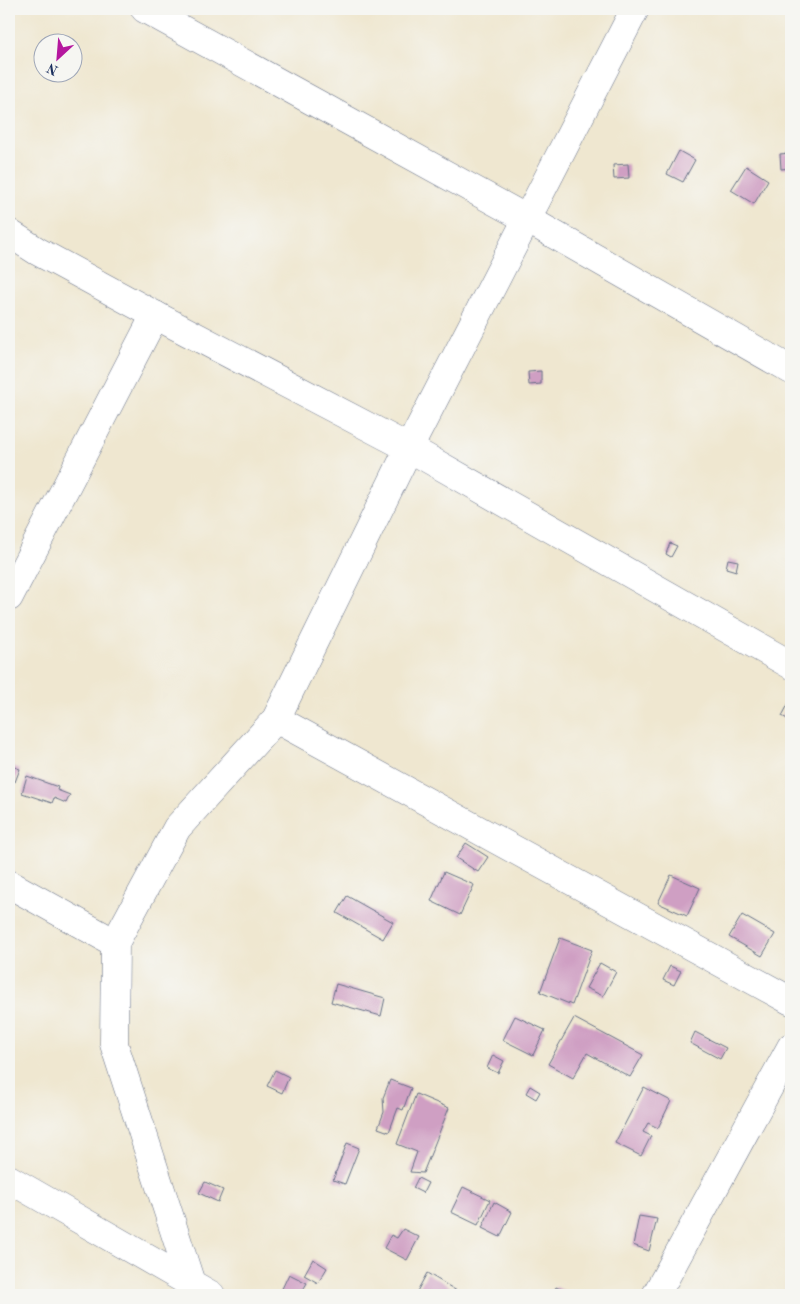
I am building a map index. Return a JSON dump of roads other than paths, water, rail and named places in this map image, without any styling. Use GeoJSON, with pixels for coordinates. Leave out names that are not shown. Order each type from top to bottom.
{"type":"FeatureCollection","features":[{"type":"Feature","properties":{"kind":"street"},"geometry":{"type":"LineString","coordinates":[[145,9],[527,219],[791,370]]}},
{"type":"Feature","properties":{"kind":"street"},"geometry":{"type":"LineString","coordinates":[[197,1291],[114,1044],[115,942],[177,828],[276,719],[409,448],[635,9]]}},
{"type":"Feature","properties":{"kind":"street"},"geometry":{"type":"LineString","coordinates":[[9,232],[37,251],[155,315],[409,448],[791,665]]}},
{"type":"Feature","properties":{"kind":"street"},"geometry":{"type":"LineString","coordinates":[[9,597],[155,315]]}},
{"type":"Feature","properties":{"kind":"street"},"geometry":{"type":"LineString","coordinates":[[276,719],[791,1001]]}},
{"type":"Feature","properties":{"kind":"street"},"geometry":{"type":"LineString","coordinates":[[9,884],[115,942]]}},
{"type":"Feature","properties":{"kind":"street"},"geometry":{"type":"LineString","coordinates":[[656,1295],[791,1047]]}},
{"type":"Feature","properties":{"kind":"street"},"geometry":{"type":"LineString","coordinates":[[9,1179],[197,1291]]}}]}
